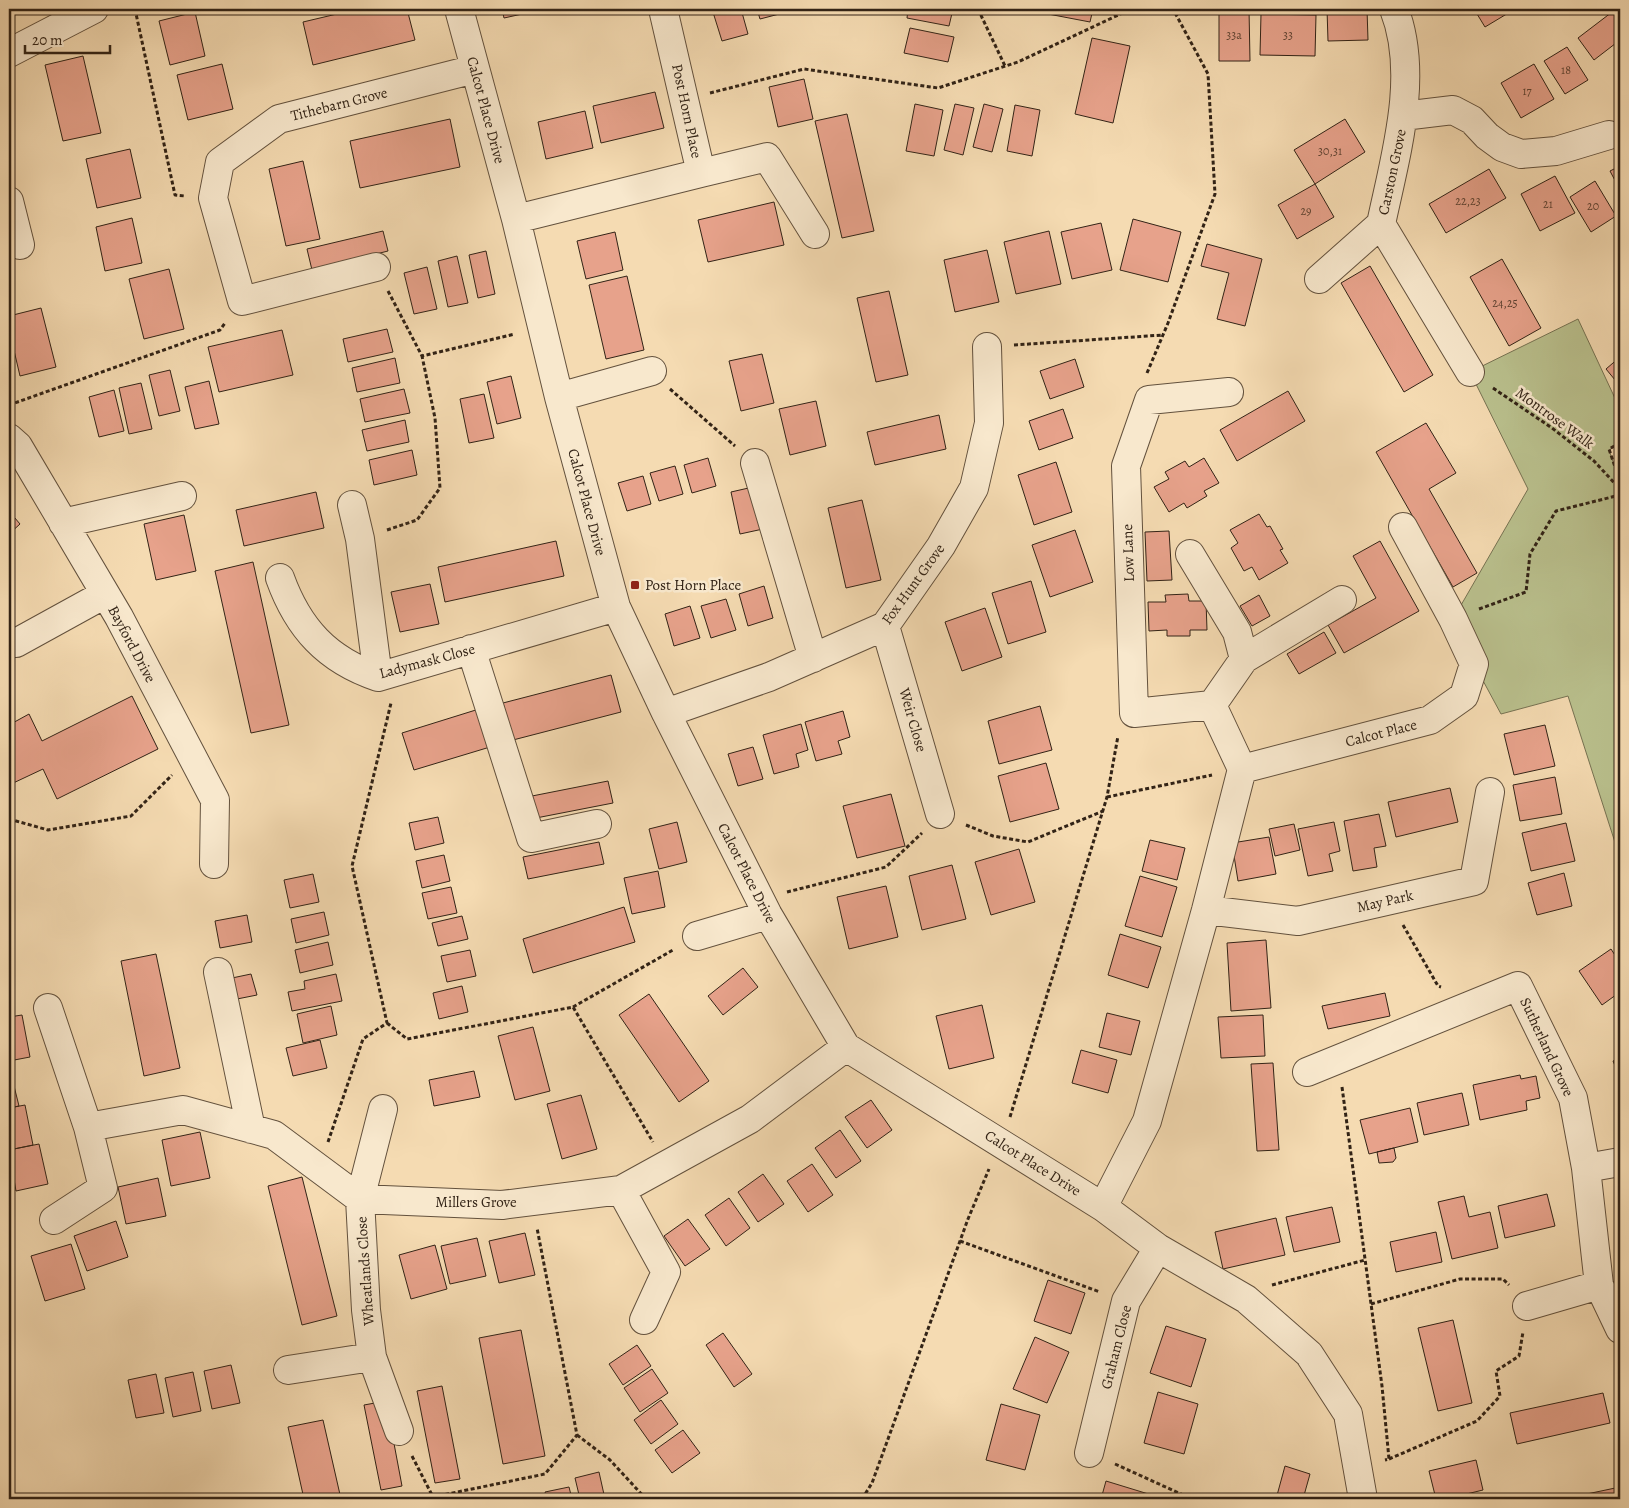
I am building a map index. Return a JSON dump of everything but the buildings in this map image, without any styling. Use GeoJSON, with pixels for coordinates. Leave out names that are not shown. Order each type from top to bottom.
{"type":"FeatureCollection","features":[{"type":"Feature","properties":{"kind":"street"},"geometry":{"type":"LineString","coordinates":[[9,54],[94,9]]}},
{"type":"Feature","properties":{"kind":"street","name":"Calcot Place Drive"},"geometry":{"type":"LineString","coordinates":[[459,9],[516,218],[559,398],[616,607],[666,713],[764,907],[846,1047],[1103,1208],[1158,1248],[1238,1294],[1308,1354],[1348,1414],[1363,1499]]}},
{"type":"Feature","properties":{"kind":"street","name":"Post Horn Place"},"geometry":{"type":"LineString","coordinates":[[516,218],[701,173],[686,99],[664,9]]}},
{"type":"Feature","properties":{"kind":"street","name":"Carston Grove"},"geometry":{"type":"LineString","coordinates":[[1394,9],[1404,52],[1403,116],[1381,224],[1470,372]]}},
{"type":"Feature","properties":{"kind":"street","name":"Tithebarn Grove"},"geometry":{"type":"LineString","coordinates":[[242,301],[213,198],[220,162],[279,119],[475,69]]}},
{"type":"Feature","properties":{"kind":"street"},"geometry":{"type":"LineString","coordinates":[[1403,116],[1453,110],[1472,120],[1487,136],[1502,147],[1521,154],[1556,151],[1609,135]]}},
{"type":"Feature","properties":{"kind":"street"},"geometry":{"type":"LineString","coordinates":[[701,173],[767,157],[815,234]]}},
{"type":"Feature","properties":{"kind":"street"},"geometry":{"type":"LineString","coordinates":[[9,201],[20,245]]}},
{"type":"Feature","properties":{"kind":"street"},"geometry":{"type":"LineString","coordinates":[[1319,279],[1381,224]]}},
{"type":"Feature","properties":{"kind":"street"},"geometry":{"type":"LineString","coordinates":[[242,301],[376,267]]}},
{"type":"Feature","properties":{"kind":"street","name":"Fox Hunt Grove"},"geometry":{"type":"LineString","coordinates":[[666,713],[769,677],[885,626],[941,546],[974,488],[989,423],[987,347]]}},
{"type":"Feature","properties":{"kind":"street"},"geometry":{"type":"LineString","coordinates":[[559,398],[652,371]]}},
{"type":"Feature","properties":{"kind":"street","name":"Low Lane"},"geometry":{"type":"LineString","coordinates":[[1212,706],[1134,713],[1126,466],[1149,400],[1229,392]]}},
{"type":"Feature","properties":{"kind":"street","name":"Bayford Drive"},"geometry":{"type":"LineString","coordinates":[[9,438],[18,446],[105,594],[215,800],[214,864]]}},
{"type":"Feature","properties":{"kind":"street"},"geometry":{"type":"LineString","coordinates":[[755,462],[813,658]]}},
{"type":"Feature","properties":{"kind":"street"},"geometry":{"type":"LineString","coordinates":[[64,523],[182,496]]}},
{"type":"Feature","properties":{"kind":"street"},"geometry":{"type":"LineString","coordinates":[[352,505],[388,674]]}},
{"type":"Feature","properties":{"kind":"street","name":"Calcot Place"},"geometry":{"type":"LineString","coordinates":[[1242,768],[1430,720],[1464,696],[1474,664],[1453,619],[1403,527]]}},
{"type":"Feature","properties":{"kind":"street"},"geometry":{"type":"LineString","coordinates":[[1190,554],[1237,632],[1244,659]]}},
{"type":"Feature","properties":{"kind":"street","name":"Ladymask Close"},"geometry":{"type":"LineString","coordinates":[[280,578],[289,603],[302,623],[333,656],[361,671],[388,674],[616,607]]}},
{"type":"Feature","properties":{"kind":"street"},"geometry":{"type":"LineString","coordinates":[[16,643],[105,594]]}},
{"type":"Feature","properties":{"kind":"street"},"geometry":{"type":"LineString","coordinates":[[1103,1208],[1147,1121],[1206,910],[1242,768],[1212,706],[1244,659],[1342,600]]}},
{"type":"Feature","properties":{"kind":"street","name":"Weir Close"},"geometry":{"type":"LineString","coordinates":[[885,626],[940,814]]}},
{"type":"Feature","properties":{"kind":"street"},"geometry":{"type":"LineString","coordinates":[[471,650],[531,838],[597,824]]}},
{"type":"Feature","properties":{"kind":"street","name":"May Park"},"geometry":{"type":"LineString","coordinates":[[1206,910],[1298,921],[1474,881],[1490,792]]}},
{"type":"Feature","properties":{"kind":"street"},"geometry":{"type":"LineString","coordinates":[[697,936],[764,907]]}},
{"type":"Feature","properties":{"kind":"street"},"geometry":{"type":"LineString","coordinates":[[218,972],[251,1130]]}},
{"type":"Feature","properties":{"kind":"street","name":"Sutherland Grove"},"geometry":{"type":"LineString","coordinates":[[1307,1072],[1518,986],[1573,1098],[1586,1168],[1599,1285],[1620,1329]]}},
{"type":"Feature","properties":{"kind":"street"},"geometry":{"type":"LineString","coordinates":[[48,1008],[88,1127],[103,1188],[54,1220]]}},
{"type":"Feature","properties":{"kind":"street","name":"Millers Grove"},"geometry":{"type":"LineString","coordinates":[[360,1199],[502,1205],[621,1190],[750,1119],[846,1047]]}},
{"type":"Feature","properties":{"kind":"street","name":"Wheatlands Close"},"geometry":{"type":"LineString","coordinates":[[383,1109],[360,1199],[366,1310],[372,1357],[399,1431]]}},
{"type":"Feature","properties":{"kind":"street"},"geometry":{"type":"LineString","coordinates":[[88,1127],[183,1110],[274,1136],[360,1199]]}},
{"type":"Feature","properties":{"kind":"street"},"geometry":{"type":"LineString","coordinates":[[1586,1168],[1620,1162]]}},
{"type":"Feature","properties":{"kind":"street"},"geometry":{"type":"LineString","coordinates":[[621,1190],[666,1272],[644,1320]]}},
{"type":"Feature","properties":{"kind":"street","name":"Graham Close"},"geometry":{"type":"LineString","coordinates":[[1089,1453],[1126,1301],[1158,1248]]}},
{"type":"Feature","properties":{"kind":"street"},"geometry":{"type":"LineString","coordinates":[[1527,1306],[1599,1285]]}},
{"type":"Feature","properties":{"kind":"street"},"geometry":{"type":"LineString","coordinates":[[288,1370],[372,1357]]}},
{"type":"Feature","properties":{"kind":"path"},"geometry":{"type":"LineString","coordinates":[[135,9],[175,195],[213,198]]}},
{"type":"Feature","properties":{"kind":"path"},"geometry":{"type":"LineString","coordinates":[[978,9],[1005,66]]}},
{"type":"Feature","properties":{"kind":"path"},"geometry":{"type":"LineString","coordinates":[[686,99],[804,69],[938,88],[1005,66],[1131,9]]}},
{"type":"Feature","properties":{"kind":"path"},"geometry":{"type":"LineString","coordinates":[[360,539],[417,520],[440,488],[435,418],[422,356],[376,267]]}},
{"type":"Feature","properties":{"kind":"path"},"geometry":{"type":"LineString","coordinates":[[9,405],[220,330],[242,301]]}},
{"type":"Feature","properties":{"kind":"path"},"geometry":{"type":"LineString","coordinates":[[422,356],[542,328]]}},
{"type":"Feature","properties":{"kind":"path"},"geometry":{"type":"LineString","coordinates":[[987,347],[1163,335]]}},
{"type":"Feature","properties":{"kind":"path"},"geometry":{"type":"LineString","coordinates":[[652,371],[685,404],[755,462]]}},
{"type":"Feature","properties":{"kind":"path","name":"Montrose Walk"},"geometry":{"type":"LineString","coordinates":[[1470,372],[1566,439],[1594,461],[1620,490]]}},
{"type":"Feature","properties":{"kind":"path"},"geometry":{"type":"LineString","coordinates":[[1620,443],[1609,450],[1620,482]]}},
{"type":"Feature","properties":{"kind":"path"},"geometry":{"type":"LineString","coordinates":[[1453,619],[1526,592],[1530,554],[1556,512],[1620,495]]}},
{"type":"Feature","properties":{"kind":"path"},"geometry":{"type":"LineString","coordinates":[[388,674],[352,866],[387,1023],[407,1040],[573,1007],[697,936]]}},
{"type":"Feature","properties":{"kind":"path"},"geometry":{"type":"LineString","coordinates":[[9,819],[48,830],[131,816],[191,756]]}},
{"type":"Feature","properties":{"kind":"path"},"geometry":{"type":"LineString","coordinates":[[1107,798],[1242,768]]}},
{"type":"Feature","properties":{"kind":"path"},"geometry":{"type":"LineString","coordinates":[[764,907],[886,867],[940,814],[993,836],[1028,842],[1103,811]]}},
{"type":"Feature","properties":{"kind":"path"},"geometry":{"type":"LineString","coordinates":[[1389,900],[1438,986],[1484,1000]]}},
{"type":"Feature","properties":{"kind":"path"},"geometry":{"type":"LineString","coordinates":[[573,1007],[667,1165]]}},
{"type":"Feature","properties":{"kind":"path"},"geometry":{"type":"LineString","coordinates":[[319,1169],[363,1039],[387,1023]]}},
{"type":"Feature","properties":{"kind":"path"},"geometry":{"type":"LineString","coordinates":[[1338,1060],[1366,1260],[1389,1459]]}},
{"type":"Feature","properties":{"kind":"path"},"geometry":{"type":"LineString","coordinates":[[532,1201],[577,1435],[610,1460],[646,1499]]}},
{"type":"Feature","properties":{"kind":"path"},"geometry":{"type":"LineString","coordinates":[[960,1241],[1126,1301]]}},
{"type":"Feature","properties":{"kind":"path"},"geometry":{"type":"LineString","coordinates":[[1238,1294],[1366,1260]]}},
{"type":"Feature","properties":{"kind":"path"},"geometry":{"type":"LineString","coordinates":[[1357,1467],[1389,1459],[1477,1421],[1500,1396],[1496,1371],[1519,1356],[1527,1306],[1503,1279],[1460,1279],[1371,1304]]}},
{"type":"Feature","properties":{"kind":"path"},"geometry":{"type":"LineString","coordinates":[[399,1431],[433,1496],[545,1474],[577,1435]]}},
{"type":"Feature","properties":{"kind":"path"},"geometry":{"type":"LineString","coordinates":[[1089,1453],[1192,1499]]}},
{"type":"Feature","properties":{"kind":"green space"},"geometry":{"type":"Polygon","coordinates":[[[1578,319],[1620,409],[1620,443],[1609,450],[1620,482],[1620,858],[1568,696],[1501,714],[1474,664],[1453,619],[1528,489],[1470,372],[1578,319]]]}},
{"type":"Feature","properties":{"kind":"place","name":"Post Horn Place"},"geometry":{"type":"Point","coordinates":[635,585]}}]}
